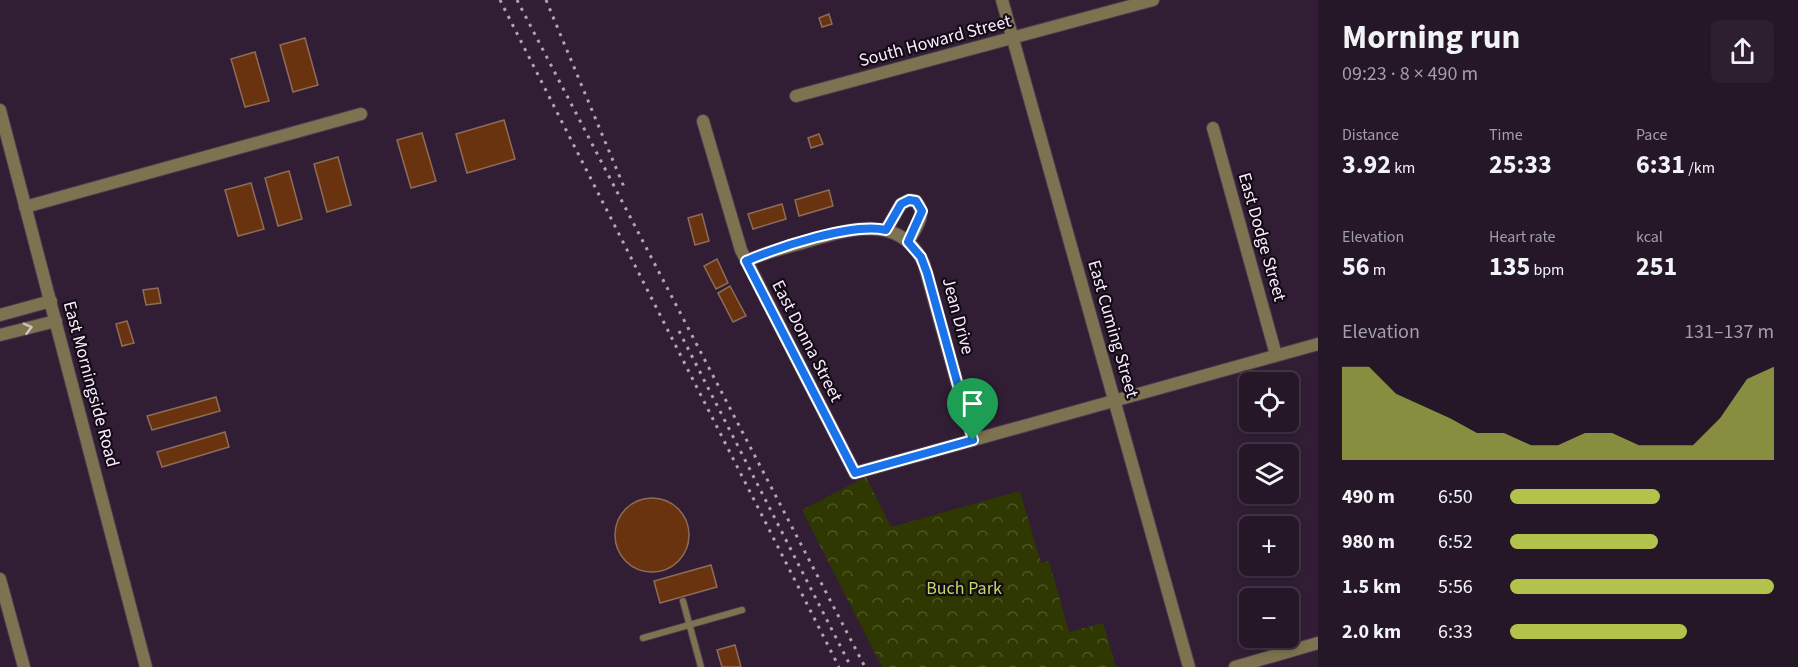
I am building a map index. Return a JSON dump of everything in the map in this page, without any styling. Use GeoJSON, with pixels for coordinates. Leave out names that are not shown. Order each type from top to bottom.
{"type":"FeatureCollection","features":[{"type":"Feature","properties":{"kind":"street","name":"East Cuming Street"},"geometry":{"type":"LineString","coordinates":[[1002,0],[1189,667]]}},
{"type":"Feature","properties":{"kind":"street","name":"South Howard Street"},"geometry":{"type":"LineString","coordinates":[[796,96],[1153,0]]}},
{"type":"Feature","properties":{"kind":"street","name":"East Morningside Road"},"geometry":{"type":"LineString","coordinates":[[0,110],[146,667]]}},
{"type":"Feature","properties":{"kind":"street"},"geometry":{"type":"LineString","coordinates":[[26,207],[361,114]]}},
{"type":"Feature","properties":{"kind":"street","name":"East Donna Street"},"geometry":{"type":"LineString","coordinates":[[703,121],[730,221],[746,261],[855,473],[973,440]]}},
{"type":"Feature","properties":{"kind":"street","name":"East Dodge Street"},"geometry":{"type":"LineString","coordinates":[[1213,128],[1276,355]]}},
{"type":"Feature","properties":{"kind":"street"},"geometry":{"type":"LineString","coordinates":[[886,230],[901,204],[909,200],[916,201],[921,207],[922,215],[908,242]]}},
{"type":"Feature","properties":{"kind":"street","name":"Jean Drive"},"geometry":{"type":"LineString","coordinates":[[746,261],[851,230],[871,227],[886,230],[908,242],[921,257],[927,273],[973,440]]}},
{"type":"Feature","properties":{"kind":"street"},"geometry":{"type":"LineString","coordinates":[[0,315],[51,302]]}},
{"type":"Feature","properties":{"kind":"street"},"geometry":{"type":"LineString","coordinates":[[0,335],[56,321]]}},
{"type":"Feature","properties":{"kind":"street"},"geometry":{"type":"LineString","coordinates":[[973,440],[1318,344]]}},
{"type":"Feature","properties":{"kind":"street"},"geometry":{"type":"LineString","coordinates":[[0,579],[24,667]]}},
{"type":"Feature","properties":{"kind":"street"},"geometry":{"type":"LineString","coordinates":[[1235,667],[1318,643]]}},
{"type":"Feature","properties":{"kind":"lane"},"geometry":{"type":"LineString","coordinates":[[683,601],[701,667]]}},
{"type":"Feature","properties":{"kind":"lane"},"geometry":{"type":"LineString","coordinates":[[642,638],[742,610]]}},
{"type":"Feature","properties":{"kind":"green space","name":"Buch Park"},"geometry":{"type":"Polygon","coordinates":[[[866,477],[891,527],[1020,491],[1041,563],[1049,561],[1069,632],[1103,623],[1116,667],[882,667],[802,510],[866,477]]]}},
{"type":"Feature","properties":{"kind":"building"},"geometry":{"type":"Polygon","coordinates":[[[829,14],[832,24],[822,27],[819,18],[829,14]]]}},
{"type":"Feature","properties":{"kind":"building"},"geometry":{"type":"Polygon","coordinates":[[[305,38],[318,85],[293,92],[280,45],[305,38]]]}},
{"type":"Feature","properties":{"kind":"building"},"geometry":{"type":"Polygon","coordinates":[[[255,52],[269,101],[245,107],[231,59],[255,52]]]}},
{"type":"Feature","properties":{"kind":"building"},"geometry":{"type":"Polygon","coordinates":[[[504,120],[515,159],[467,173],[456,134],[504,120]]]}},
{"type":"Feature","properties":{"kind":"building"},"geometry":{"type":"Polygon","coordinates":[[[422,133],[436,181],[411,188],[397,140],[422,133]]]}},
{"type":"Feature","properties":{"kind":"building"},"geometry":{"type":"Polygon","coordinates":[[[819,134],[823,144],[811,148],[808,138],[819,134]]]}},
{"type":"Feature","properties":{"kind":"building"},"geometry":{"type":"Polygon","coordinates":[[[338,157],[351,205],[327,212],[314,164],[338,157]]]}},
{"type":"Feature","properties":{"kind":"building"},"geometry":{"type":"Polygon","coordinates":[[[289,171],[302,219],[278,226],[265,178],[289,171]]]}},
{"type":"Feature","properties":{"kind":"building"},"geometry":{"type":"Polygon","coordinates":[[[251,183],[264,229],[238,236],[225,190],[251,183]]]}},
{"type":"Feature","properties":{"kind":"building"},"geometry":{"type":"Polygon","coordinates":[[[829,190],[833,206],[799,216],[795,200],[829,190]]]}},
{"type":"Feature","properties":{"kind":"building"},"geometry":{"type":"Polygon","coordinates":[[[782,204],[786,219],[753,229],[748,214],[782,204]]]}},
{"type":"Feature","properties":{"kind":"building"},"geometry":{"type":"Polygon","coordinates":[[[702,214],[709,241],[695,245],[688,218],[702,214]]]}},
{"type":"Feature","properties":{"kind":"building"},"geometry":{"type":"Polygon","coordinates":[[[717,259],[728,283],[716,289],[704,266],[717,259]]]}},
{"type":"Feature","properties":{"kind":"building"},"geometry":{"type":"Polygon","coordinates":[[[730,286],[746,316],[733,322],[718,293],[730,286]]]}},
{"type":"Feature","properties":{"kind":"building"},"geometry":{"type":"Polygon","coordinates":[[[158,288],[161,303],[146,305],[143,290],[158,288]]]}},
{"type":"Feature","properties":{"kind":"building"},"geometry":{"type":"Polygon","coordinates":[[[127,321],[134,343],[122,346],[116,324],[127,321]]]}},
{"type":"Feature","properties":{"kind":"building"},"geometry":{"type":"Polygon","coordinates":[[[216,397],[220,411],[152,430],[147,416],[216,397]]]}},
{"type":"Feature","properties":{"kind":"building"},"geometry":{"type":"Polygon","coordinates":[[[225,432],[229,447],[162,467],[157,452],[225,432]]]}},
{"type":"Feature","properties":{"kind":"building"},"geometry":{"type":"Polygon","coordinates":[[[652,498],[673,504],[683,514],[689,535],[683,556],[673,566],[652,572],[631,566],[621,556],[615,535],[621,514],[631,504],[652,498]]]}},
{"type":"Feature","properties":{"kind":"building"},"geometry":{"type":"Polygon","coordinates":[[[711,565],[717,587],[660,603],[654,581],[711,565]]]}},
{"type":"Feature","properties":{"kind":"building"},"geometry":{"type":"Polygon","coordinates":[[[735,645],[741,667],[722,667],[717,650],[735,645]]]}},
{"type":"Feature","properties":{"kind":"railway"},"geometry":{"type":"LineString","coordinates":[[500,0],[839,667]]}},
{"type":"Feature","properties":{"kind":"railway"},"geometry":{"type":"LineString","coordinates":[[517,0],[865,667]]}},
{"type":"Feature","properties":{"kind":"railway"},"geometry":{"type":"LineString","coordinates":[[546,0],[624,187]]}},
{"type":"Feature","properties":{"kind":"railway"},"geometry":{"type":"LineString","coordinates":[[679,331],[851,667]]}},
{"type":"Feature","properties":{"kind":"route"},"geometry":{"type":"LineString","coordinates":[[909,200],[916,201],[921,207],[922,215],[908,242],[921,257],[927,273],[973,440],[855,473],[746,261],[837,233],[871,227],[886,230],[901,204],[909,200]]}}]}
